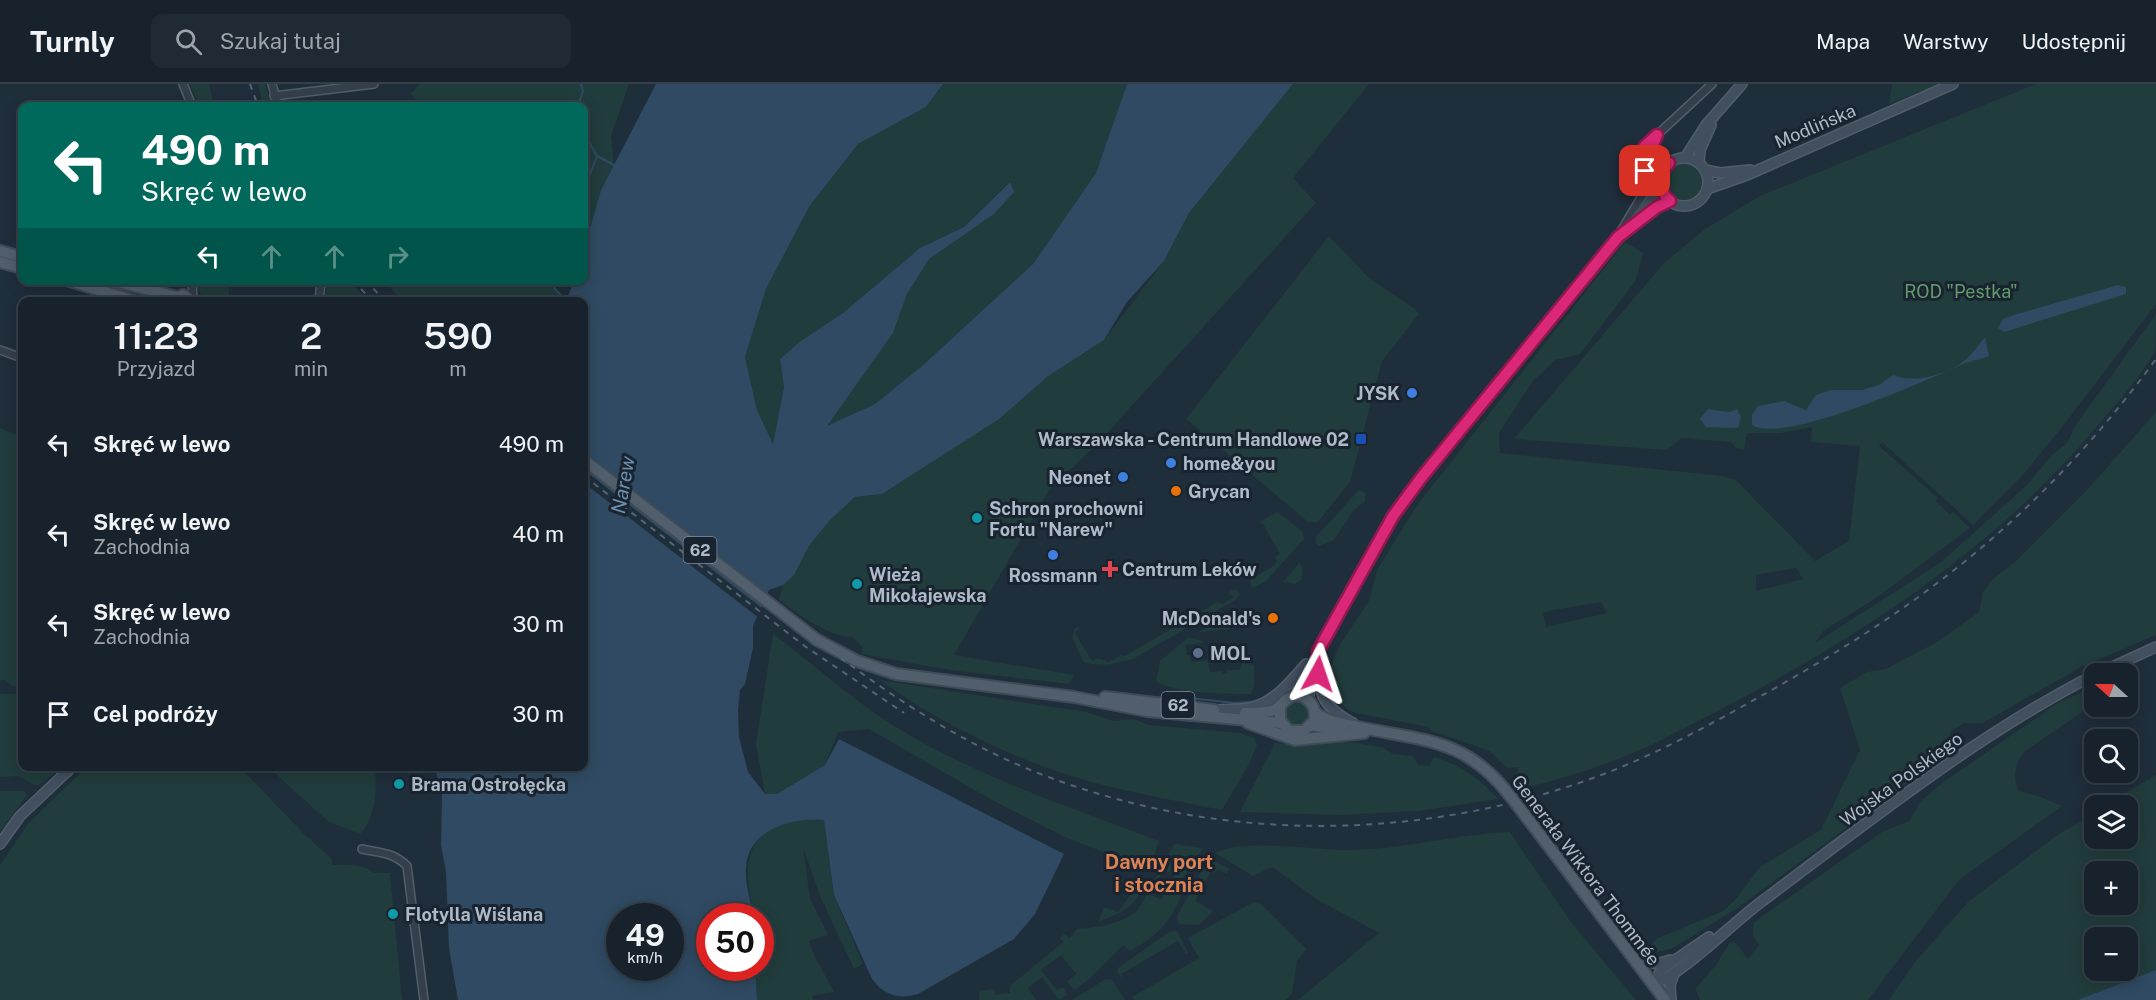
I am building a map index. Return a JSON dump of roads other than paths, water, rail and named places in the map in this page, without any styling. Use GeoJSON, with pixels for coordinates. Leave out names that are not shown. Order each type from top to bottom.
{"type":"FeatureCollection","features":[{"type":"Feature","properties":{"kind":"main road"},"geometry":{"type":"LineString","coordinates":[[1715,117],[1700,150],[1707,189],[1701,199],[1690,205],[1677,205],[1670,201],[1661,188],[1661,176],[1669,163],[1685,158],[1699,134],[1742,84]]}},
{"type":"Feature","properties":{"kind":"main road","name":"Modlińska"},"geometry":{"type":"LineString","coordinates":[[1707,189],[1747,175],[1755,169],[1953,84]]}},
{"type":"Feature","properties":{"kind":"main road"},"geometry":{"type":"LineString","coordinates":[[1685,158],[1702,167]]}},
{"type":"Feature","properties":{"kind":"main road","name":"Modlińska"},"geometry":{"type":"LineString","coordinates":[[1702,167],[1720,173],[1755,169]]}},
{"type":"Feature","properties":{"kind":"main road"},"geometry":{"type":"LineString","coordinates":[[1308,700],[1295,696],[1393,516],[1458,431],[1661,188]]}},
{"type":"Feature","properties":{"kind":"main road"},"geometry":{"type":"LineString","coordinates":[[1618,237],[1657,207],[1670,201]]}},
{"type":"Feature","properties":{"kind":"main road"},"geometry":{"type":"LineString","coordinates":[[0,251],[18,256]]}},
{"type":"Feature","properties":{"kind":"main road"},"geometry":{"type":"LineString","coordinates":[[0,262],[18,267]]}},
{"type":"Feature","properties":{"kind":"main road"},"geometry":{"type":"LineString","coordinates":[[83,285],[121,297]]}},
{"type":"Feature","properties":{"kind":"main road"},"geometry":{"type":"LineString","coordinates":[[129,285],[172,297]]}},
{"type":"Feature","properties":{"kind":"main road","name":"62"},"geometry":{"type":"LineString","coordinates":[[588,463],[805,631],[863,664],[908,676],[1074,697],[1147,711],[1281,723],[1294,732],[1304,731],[1311,725]]}},
{"type":"Feature","properties":{"kind":"main road","name":"Wojska Polskiego"},"geometry":{"type":"LineString","coordinates":[[2120,663],[2156,647]]}},
{"type":"Feature","properties":{"kind":"main road"},"geometry":{"type":"LineString","coordinates":[[1311,725],[1315,712],[1308,700],[1318,651]]}},
{"type":"Feature","properties":{"kind":"main road"},"geometry":{"type":"LineString","coordinates":[[1216,710],[1249,708],[1274,698],[1318,651]]}},
{"type":"Feature","properties":{"kind":"main road"},"geometry":{"type":"LineString","coordinates":[[1318,651],[1319,685],[1323,698],[1339,716],[1362,730]]}},
{"type":"Feature","properties":{"kind":"main road","name":"Wojska Polskiego"},"geometry":{"type":"LineString","coordinates":[[1653,985],[1662,969],[1676,958],[1735,921],[1995,732],[2084,680]]}},
{"type":"Feature","properties":{"kind":"main road","name":"62"},"geometry":{"type":"LineString","coordinates":[[1074,697],[1106,697],[1216,710],[1262,712],[1280,706],[1286,699],[1295,696]]}},
{"type":"Feature","properties":{"kind":"main road"},"geometry":{"type":"LineString","coordinates":[[1280,706],[1281,723]]}},
{"type":"Feature","properties":{"kind":"main road","name":"Generała Wiktora Thommée"},"geometry":{"type":"LineString","coordinates":[[1315,712],[1320,717],[1362,730]]}},
{"type":"Feature","properties":{"kind":"main road","name":"62"},"geometry":{"type":"LineString","coordinates":[[1233,718],[1296,740],[1362,730]]}},
{"type":"Feature","properties":{"kind":"main road","name":"Generała Wiktora Thommée"},"geometry":{"type":"LineString","coordinates":[[1311,725],[1416,736],[1461,752],[1491,775],[1511,797],[1665,1000]]}},
{"type":"Feature","properties":{"kind":"main road"},"geometry":{"type":"LineString","coordinates":[[0,844],[20,816],[68,771]]}},
{"type":"Feature","properties":{"kind":"main road","name":"Wojska Polskiego"},"geometry":{"type":"LineString","coordinates":[[1653,985],[1674,974],[1735,921]]}},
{"type":"Feature","properties":{"kind":"main road","name":"Wojska Polskiego"},"geometry":{"type":"LineString","coordinates":[[1632,957],[1657,964],[1676,958]]}},
{"type":"Feature","properties":{"kind":"main road"},"geometry":{"type":"LineString","coordinates":[[1671,1000],[1670,985],[1674,974]]}},
{"type":"Feature","properties":{"kind":"street"},"geometry":{"type":"LineString","coordinates":[[183,84],[190,102]]}},
{"type":"Feature","properties":{"kind":"street"},"geometry":{"type":"LineString","coordinates":[[272,84],[276,102]]}},
{"type":"Feature","properties":{"kind":"street"},"geometry":{"type":"LineString","coordinates":[[274,96],[374,84]]}},
{"type":"Feature","properties":{"kind":"street"},"geometry":{"type":"LineString","coordinates":[[1618,237],[1643,194],[1644,147],[1712,84]]}},
{"type":"Feature","properties":{"kind":"street"},"geometry":{"type":"LineString","coordinates":[[1657,135],[1650,150],[1652,158],[1663,164],[1669,163]]}},
{"type":"Feature","properties":{"kind":"street"},"geometry":{"type":"LineString","coordinates":[[1644,159],[1661,176]]}},
{"type":"Feature","properties":{"kind":"street"},"geometry":{"type":"LineString","coordinates":[[177,297],[187,285]]}},
{"type":"Feature","properties":{"kind":"street"},"geometry":{"type":"LineString","coordinates":[[0,350],[18,357]]}},
{"type":"Feature","properties":{"kind":"street"},"geometry":{"type":"LineString","coordinates":[[362,849],[388,853],[399,858],[406,866],[424,1000]]}},
{"type":"Feature","properties":{"kind":"water","name":"Narew"},"geometry":{"type":"Polygon","coordinates":[[[656,84],[943,84],[926,107],[858,144],[809,207],[766,289],[745,357],[757,410],[773,444],[784,387],[780,359],[798,343],[843,313],[920,248],[964,227],[1010,182],[1014,192],[994,214],[929,259],[907,294],[893,333],[827,426],[875,404],[923,365],[1033,264],[1096,173],[1127,84],[1293,84],[1189,213],[1164,261],[1127,302],[1104,340],[1047,377],[999,419],[882,494],[855,497],[830,520],[809,546],[794,575],[783,585],[769,590],[753,626],[753,648],[745,684],[740,690],[739,737],[748,772],[765,794],[777,794],[825,765],[839,739],[1064,854],[1035,914],[1014,939],[918,994],[892,995],[881,989],[872,979],[834,895],[824,820],[801,820],[767,832],[751,849],[746,874],[751,903],[696,903],[696,981],[756,981],[757,1000],[458,1000],[449,948],[446,872],[441,845],[442,795],[436,771],[588,771],[588,297],[568,297],[572,285],[588,285],[588,235],[601,190],[656,84]]]}},
{"type":"Feature","properties":{"kind":"water"},"geometry":{"type":"Polygon","coordinates":[[[2118,285],[2126,287],[2126,294],[2004,332],[1998,328],[2003,319],[2014,315],[2118,285]]]}},
{"type":"Feature","properties":{"kind":"water"},"geometry":{"type":"Polygon","coordinates":[[[1985,337],[1989,356],[1966,363],[1889,396],[1823,419],[1793,426],[1769,429],[1752,425],[1752,415],[1758,406],[1784,401],[1806,410],[1816,395],[1831,390],[1862,390],[1879,385],[1893,375],[1910,379],[1939,374],[1964,361],[1985,337]]]}},
{"type":"Feature","properties":{"kind":"water"},"geometry":{"type":"Polygon","coordinates":[[[1708,409],[1729,412],[1737,409],[1741,417],[1738,428],[1706,427],[1700,419],[1708,409]]]}},
{"type":"Feature","properties":{"kind":"water"},"geometry":{"type":"Polygon","coordinates":[[[2156,970],[2156,1000],[2078,1000],[2127,981],[2138,981],[2138,977],[2156,970]]]}},
{"type":"Feature","properties":{"kind":"waterway"},"geometry":{"type":"LineString","coordinates":[[579,102],[583,91],[581,84]]}},
{"type":"Feature","properties":{"kind":"waterway"},"geometry":{"type":"LineString","coordinates":[[588,140],[597,156],[614,165]]}},
{"type":"Feature","properties":{"kind":"waterway"},"geometry":{"type":"LineString","coordinates":[[588,179],[597,156]]}},
{"type":"Feature","properties":{"kind":"waterway"},"geometry":{"type":"LineString","coordinates":[[555,285],[554,288],[562,297]]}},
{"type":"Feature","properties":{"kind":"waterway"},"geometry":{"type":"LineString","coordinates":[[1171,696],[1235,703],[1258,701]]}},
{"type":"Feature","properties":{"kind":"railway"},"geometry":{"type":"LineString","coordinates":[[250,84],[257,102]]}},
{"type":"Feature","properties":{"kind":"railway"},"geometry":{"type":"LineString","coordinates":[[358,285],[368,297]]}},
{"type":"Feature","properties":{"kind":"railway"},"geometry":{"type":"LineString","coordinates":[[370,285],[381,297]]}},
{"type":"Feature","properties":{"kind":"railway"},"geometry":{"type":"LineString","coordinates":[[588,463],[864,675],[960,736],[1028,769],[1098,794],[1169,811],[1242,822],[1315,826],[1389,823],[1462,813],[1534,797],[1604,774],[1688,736],[1827,658],[1933,586],[2027,507],[2114,413],[2156,359]]}},
{"type":"Feature","properties":{"kind":"railway"},"geometry":{"type":"LineString","coordinates":[[588,479],[806,647],[904,713]]}},
{"type":"Feature","properties":{"kind":"place","name":"JYSK"},"geometry":{"type":"Point","coordinates":[1412,393]}},
{"type":"Feature","properties":{"kind":"place","name":"Warszawska - Centrum Handlowe 02"},"geometry":{"type":"Point","coordinates":[1361,439]}},
{"type":"Feature","properties":{"kind":"place","name":"home&you"},"geometry":{"type":"Point","coordinates":[1171,463]}},
{"type":"Feature","properties":{"kind":"place","name":"Neonet"},"geometry":{"type":"Point","coordinates":[1123,477]}},
{"type":"Feature","properties":{"kind":"place","name":"Grycan"},"geometry":{"type":"Point","coordinates":[1176,491]}},
{"type":"Feature","properties":{"kind":"place","name":"Schron prochowni Fortu \"Narew\""},"geometry":{"type":"Point","coordinates":[977,518]}},
{"type":"Feature","properties":{"kind":"place","name":"Rossmann"},"geometry":{"type":"Point","coordinates":[1053,555]}},
{"type":"Feature","properties":{"kind":"place","name":"Centrum Leków"},"geometry":{"type":"Point","coordinates":[1110,569]}},
{"type":"Feature","properties":{"kind":"place","name":"Wieża Mikołajewska"},"geometry":{"type":"Point","coordinates":[857,584]}},
{"type":"Feature","properties":{"kind":"place","name":"McDonald's"},"geometry":{"type":"Point","coordinates":[1273,618]}},
{"type":"Feature","properties":{"kind":"place","name":"MOL"},"geometry":{"type":"Point","coordinates":[1198,653]}},
{"type":"Feature","properties":{"kind":"place","name":"Brama Ostrołęcka"},"geometry":{"type":"Point","coordinates":[399,784]}},
{"type":"Feature","properties":{"kind":"place","name":"Flotylla Wiślana"},"geometry":{"type":"Point","coordinates":[393,914]}},
{"type":"Feature","properties":{"kind":"district","name":"Dawny port i stocznia"},"geometry":{"type":"Point","coordinates":[1159,874]}},
{"type":"Feature","properties":{"kind":"park label","name":"ROD \"Pestka\""},"geometry":{"type":"Point","coordinates":[1961,291]}}]}
